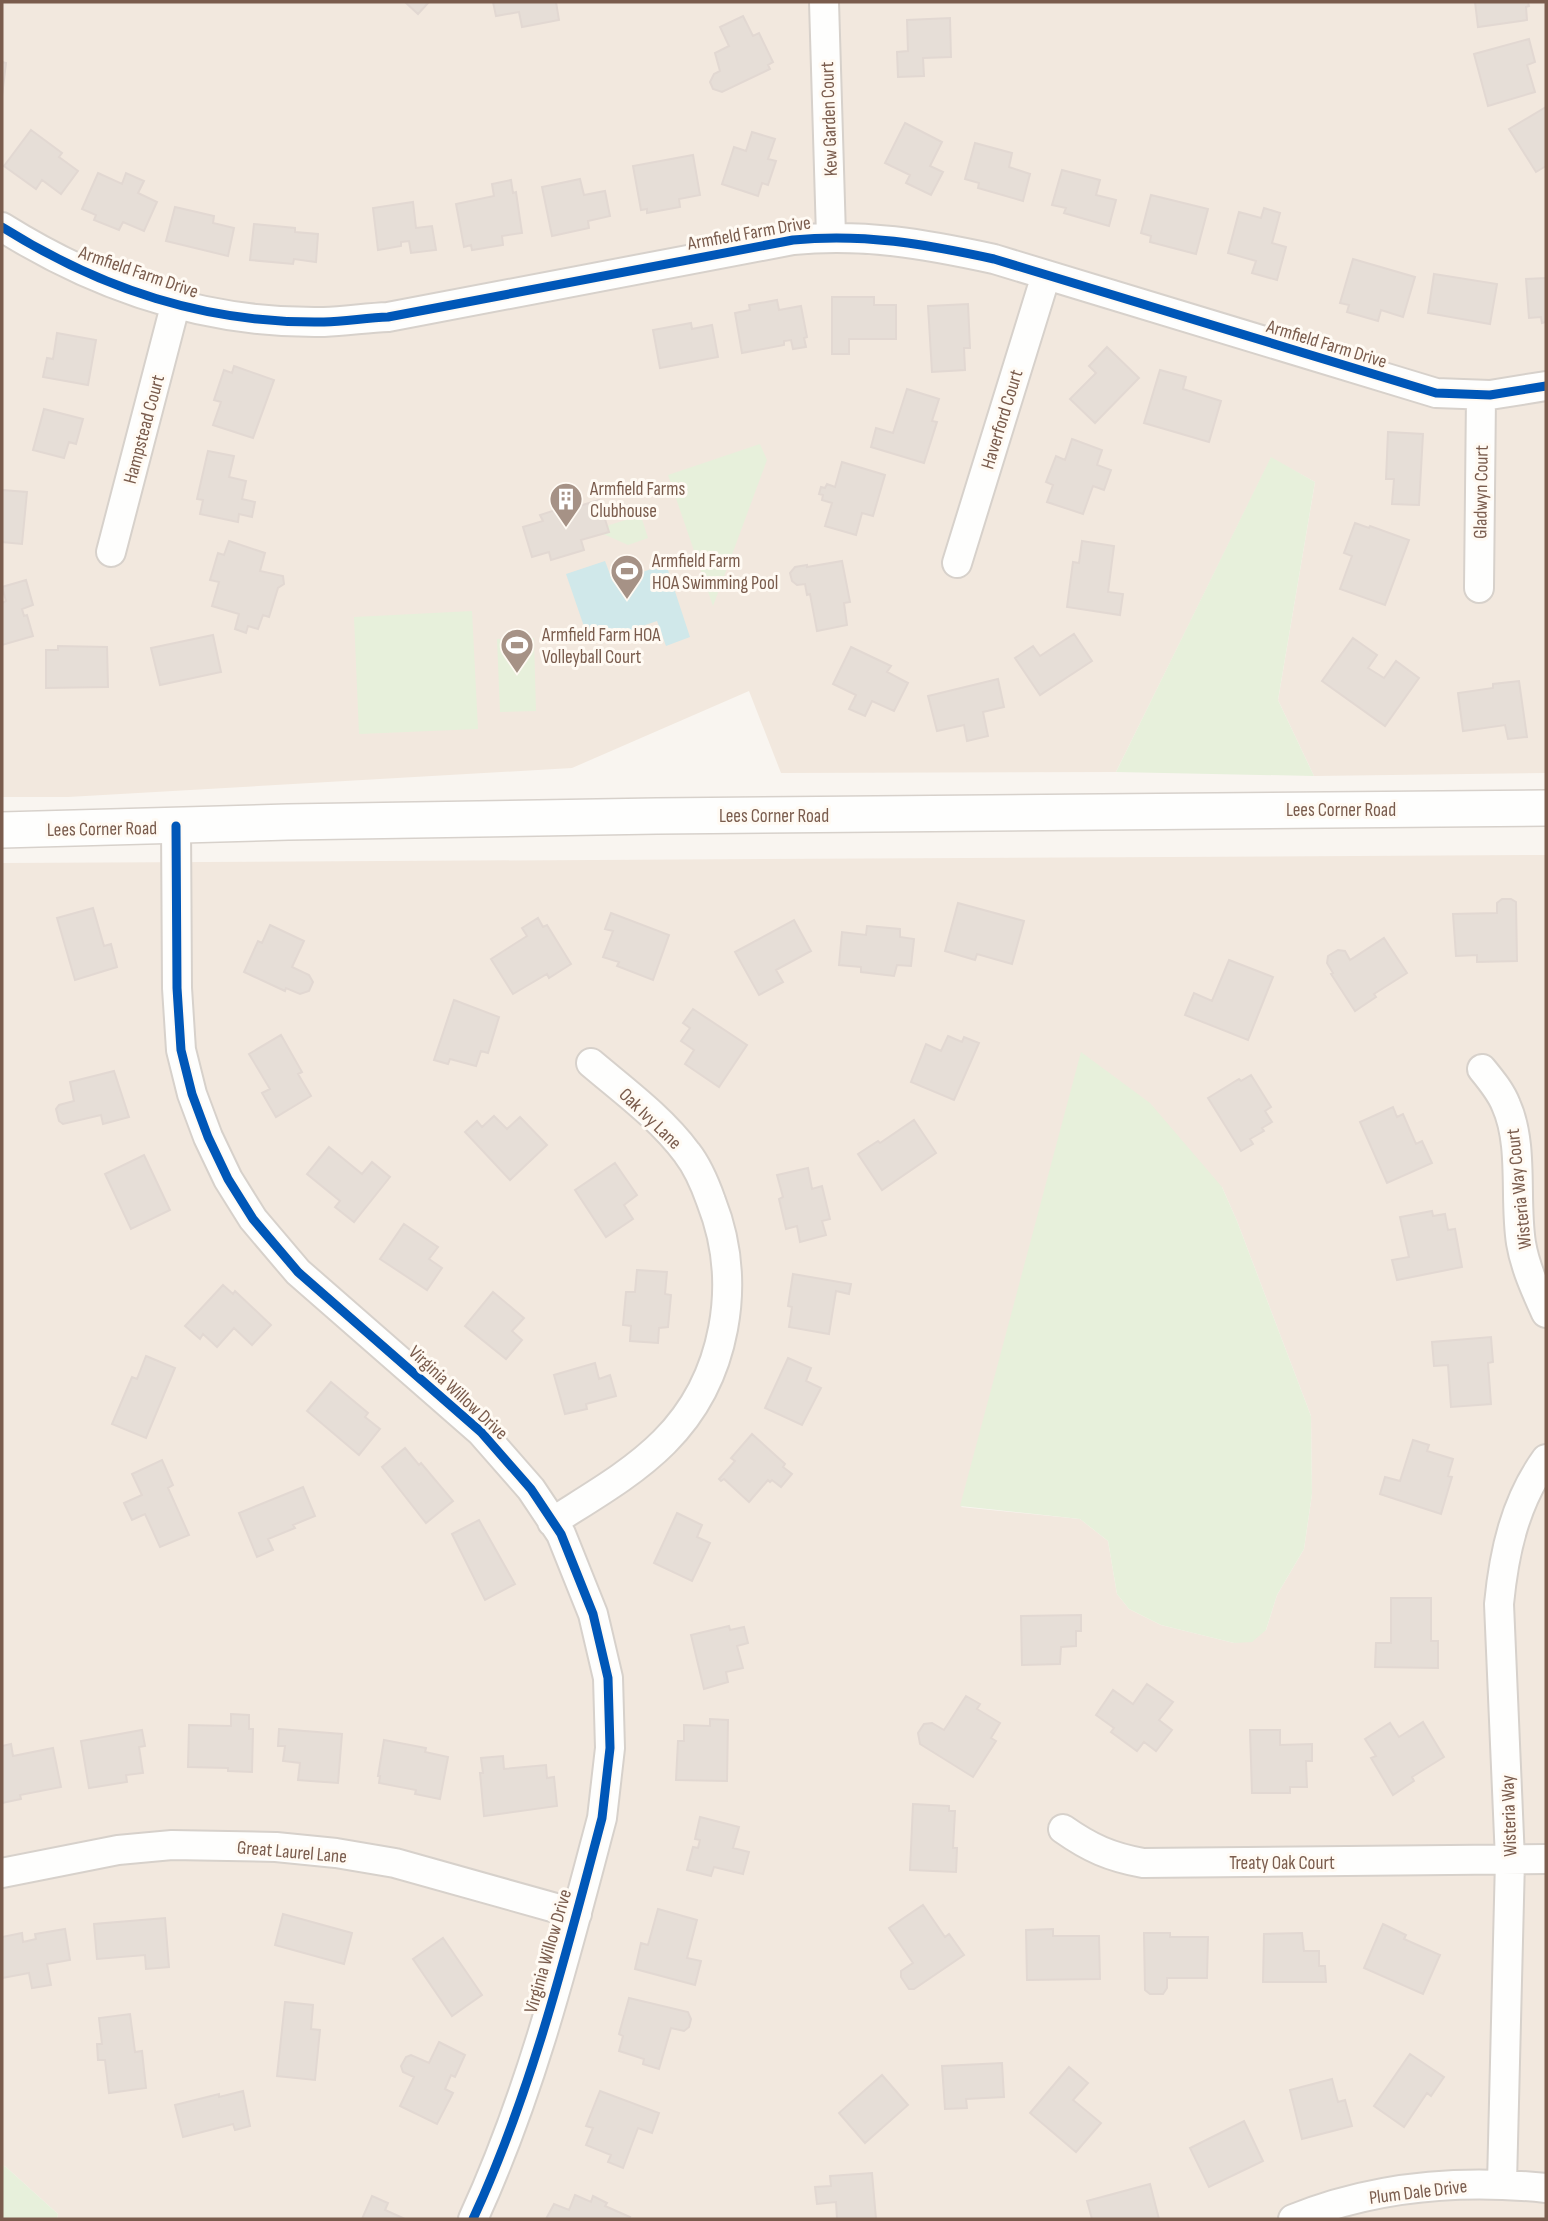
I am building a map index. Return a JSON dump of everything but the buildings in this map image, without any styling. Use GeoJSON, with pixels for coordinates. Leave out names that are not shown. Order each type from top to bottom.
{"type":"FeatureCollection","features":[{"type":"Feature","properties":{"kind":"street","name":"Kew Garden Court"},"geometry":{"type":"LineString","coordinates":[[824,2],[831,236]]}},
{"type":"Feature","properties":{"kind":"street","name":"Armfield Farm Drive"},"geometry":{"type":"LineString","coordinates":[[2,227],[33,247],[88,274],[175,306],[258,319],[324,322],[388,317],[793,240],[857,236],[994,259],[1436,393],[1481,396],[1546,386]]}},
{"type":"Feature","properties":{"kind":"street","name":"Haverford Court"},"geometry":{"type":"LineString","coordinates":[[957,563],[1046,275]]}},
{"type":"Feature","properties":{"kind":"street","name":"Hampstead Court"},"geometry":{"type":"LineString","coordinates":[[111,552],[175,306]]}},
{"type":"Feature","properties":{"kind":"street","name":"Gladwyn Court"},"geometry":{"type":"LineString","coordinates":[[1479,588],[1481,396]]}},
{"type":"Feature","properties":{"kind":"street","name":"Lees Corner Road"},"geometry":{"type":"LineString","coordinates":[[2,830],[302,821],[644,816],[1546,808]]}},
{"type":"Feature","properties":{"kind":"street","name":"Virginia Willow Drive"},"geometry":{"type":"LineString","coordinates":[[176,826],[177,989],[181,1050],[192,1094],[228,1179],[253,1219],[298,1272],[481,1432],[531,1489],[561,1534],[593,1614],[608,1678],[611,1713],[608,1783],[602,1818],[533,2065],[507,2142],[473,2219]]}},
{"type":"Feature","properties":{"kind":"street","name":"Oak Ivy Lane"},"geometry":{"type":"LineString","coordinates":[[552,1522],[628,1473],[667,1440],[694,1405],[710,1373],[722,1338],[728,1303],[725,1249],[705,1184],[689,1156],[647,1110],[591,1063]]}},
{"type":"Feature","properties":{"kind":"street","name":"Wisteria Way Court"},"geometry":{"type":"LineString","coordinates":[[1482,1069],[1507,1105],[1514,1131],[1522,1245],[1534,1286],[1546,1313]]}},
{"type":"Feature","properties":{"kind":"street","name":"Wisteria Way"},"geometry":{"type":"LineString","coordinates":[[1502,2183],[1510,1860],[1499,1604],[1503,1562],[1514,1521],[1524,1495],[1546,1460]]}},
{"type":"Feature","properties":{"kind":"street","name":"Treaty Oak Court"},"geometry":{"type":"LineString","coordinates":[[1063,1829],[1090,1848],[1117,1858],[1143,1863],[1546,1859]]}},
{"type":"Feature","properties":{"kind":"street","name":"Great Laurel Lane"},"geometry":{"type":"LineString","coordinates":[[2,1872],[145,1847],[276,1847],[337,1853],[395,1863],[577,1914]]}},
{"type":"Feature","properties":{"kind":"street","name":"Plum Dale Drive"},"geometry":{"type":"LineString","coordinates":[[1293,2219],[1368,2195],[1434,2185],[1502,2183],[1546,2188]]}},
{"type":"Feature","properties":{"kind":"shaded area"},"geometry":{"type":"Polygon","coordinates":[[[2,2],[1546,2],[1546,773],[1314,776],[1278,700],[1315,482],[1271,458],[1116,772],[781,773],[749,691],[572,768],[68,797],[2,797],[2,2]]]}},
{"type":"Feature","properties":{"kind":"shaded area"},"geometry":{"type":"Polygon","coordinates":[[[1546,855],[1546,2219],[57,2219],[58,2214],[2,2165],[2,863],[1546,855]],[[1222,1187],[961,1507],[1080,1519],[1108,1541],[1117,1594],[1129,1609],[1161,1625],[1234,1643],[1266,1630],[1277,1595],[1304,1549],[1312,1494],[1311,1416],[1222,1187]]]}},
{"type":"Feature","properties":{"kind":"green space"},"geometry":{"type":"Polygon","coordinates":[[[760,444],[767,460],[713,606],[668,475],[760,444]]]}},
{"type":"Feature","properties":{"kind":"green space"},"geometry":{"type":"Polygon","coordinates":[[[1271,457],[1315,482],[1278,700],[1314,776],[1116,772],[1271,457]]]}},
{"type":"Feature","properties":{"kind":"green space"},"geometry":{"type":"Polygon","coordinates":[[[632,518],[642,519],[648,538],[628,545],[601,533],[600,528],[632,518]]]}},
{"type":"Feature","properties":{"kind":"green space"},"geometry":{"type":"Polygon","coordinates":[[[472,611],[478,729],[359,734],[354,617],[472,611]]]}},
{"type":"Feature","properties":{"kind":"green space","name":"Armfield Farm HOA Volleyball Court"},"geometry":{"type":"Polygon","coordinates":[[[534,638],[536,711],[500,712],[497,639],[534,638]]]}},
{"type":"Feature","properties":{"kind":"green space"},"geometry":{"type":"Polygon","coordinates":[[[1081,1052],[1150,1103],[1222,1187],[1311,1416],[1312,1494],[1304,1549],[1277,1595],[1266,1630],[1252,1642],[1234,1643],[1161,1625],[1129,1609],[1117,1594],[1108,1541],[1080,1519],[960,1506],[1081,1052]]]}},
{"type":"Feature","properties":{"kind":"green space"},"geometry":{"type":"Polygon","coordinates":[[[2,2165],[58,2214],[57,2219],[2,2219],[2,2165]]]}},
{"type":"Feature","properties":{"kind":"water","name":"Armfield Farm HOA Swimming Pool"},"geometry":{"type":"Polygon","coordinates":[[[605,561],[613,582],[666,564],[690,637],[666,646],[657,621],[590,644],[566,574],[605,561]]]}},
{"type":"Feature","properties":{"kind":"cycle path"},"geometry":{"type":"LineString","coordinates":[[2,227],[77,268],[156,298],[238,317],[324,322],[388,317],[793,240],[844,238],[894,241],[994,259],[1436,393],[1490,395],[1546,386]]}},
{"type":"Feature","properties":{"kind":"cycle path"},"geometry":{"type":"LineString","coordinates":[[176,826],[177,988],[181,1050],[192,1094],[228,1179],[253,1219],[298,1272],[481,1432],[531,1489],[561,1534],[593,1614],[608,1678],[610,1748],[602,1818],[561,1971],[530,2072],[494,2171],[473,2219]]}},
{"type":"Feature","properties":{"kind":"place","name":"Armfield Farms Clubhouse"},"geometry":{"type":"Point","coordinates":[566,529]}},
{"type":"Feature","properties":{"kind":"place","name":"Armfield Farm HOA Swimming Pool"},"geometry":{"type":"Point","coordinates":[627,601]}},
{"type":"Feature","properties":{"kind":"place","name":"Armfield Farm HOA Volleyball Court"},"geometry":{"type":"Point","coordinates":[517,675]}}]}
